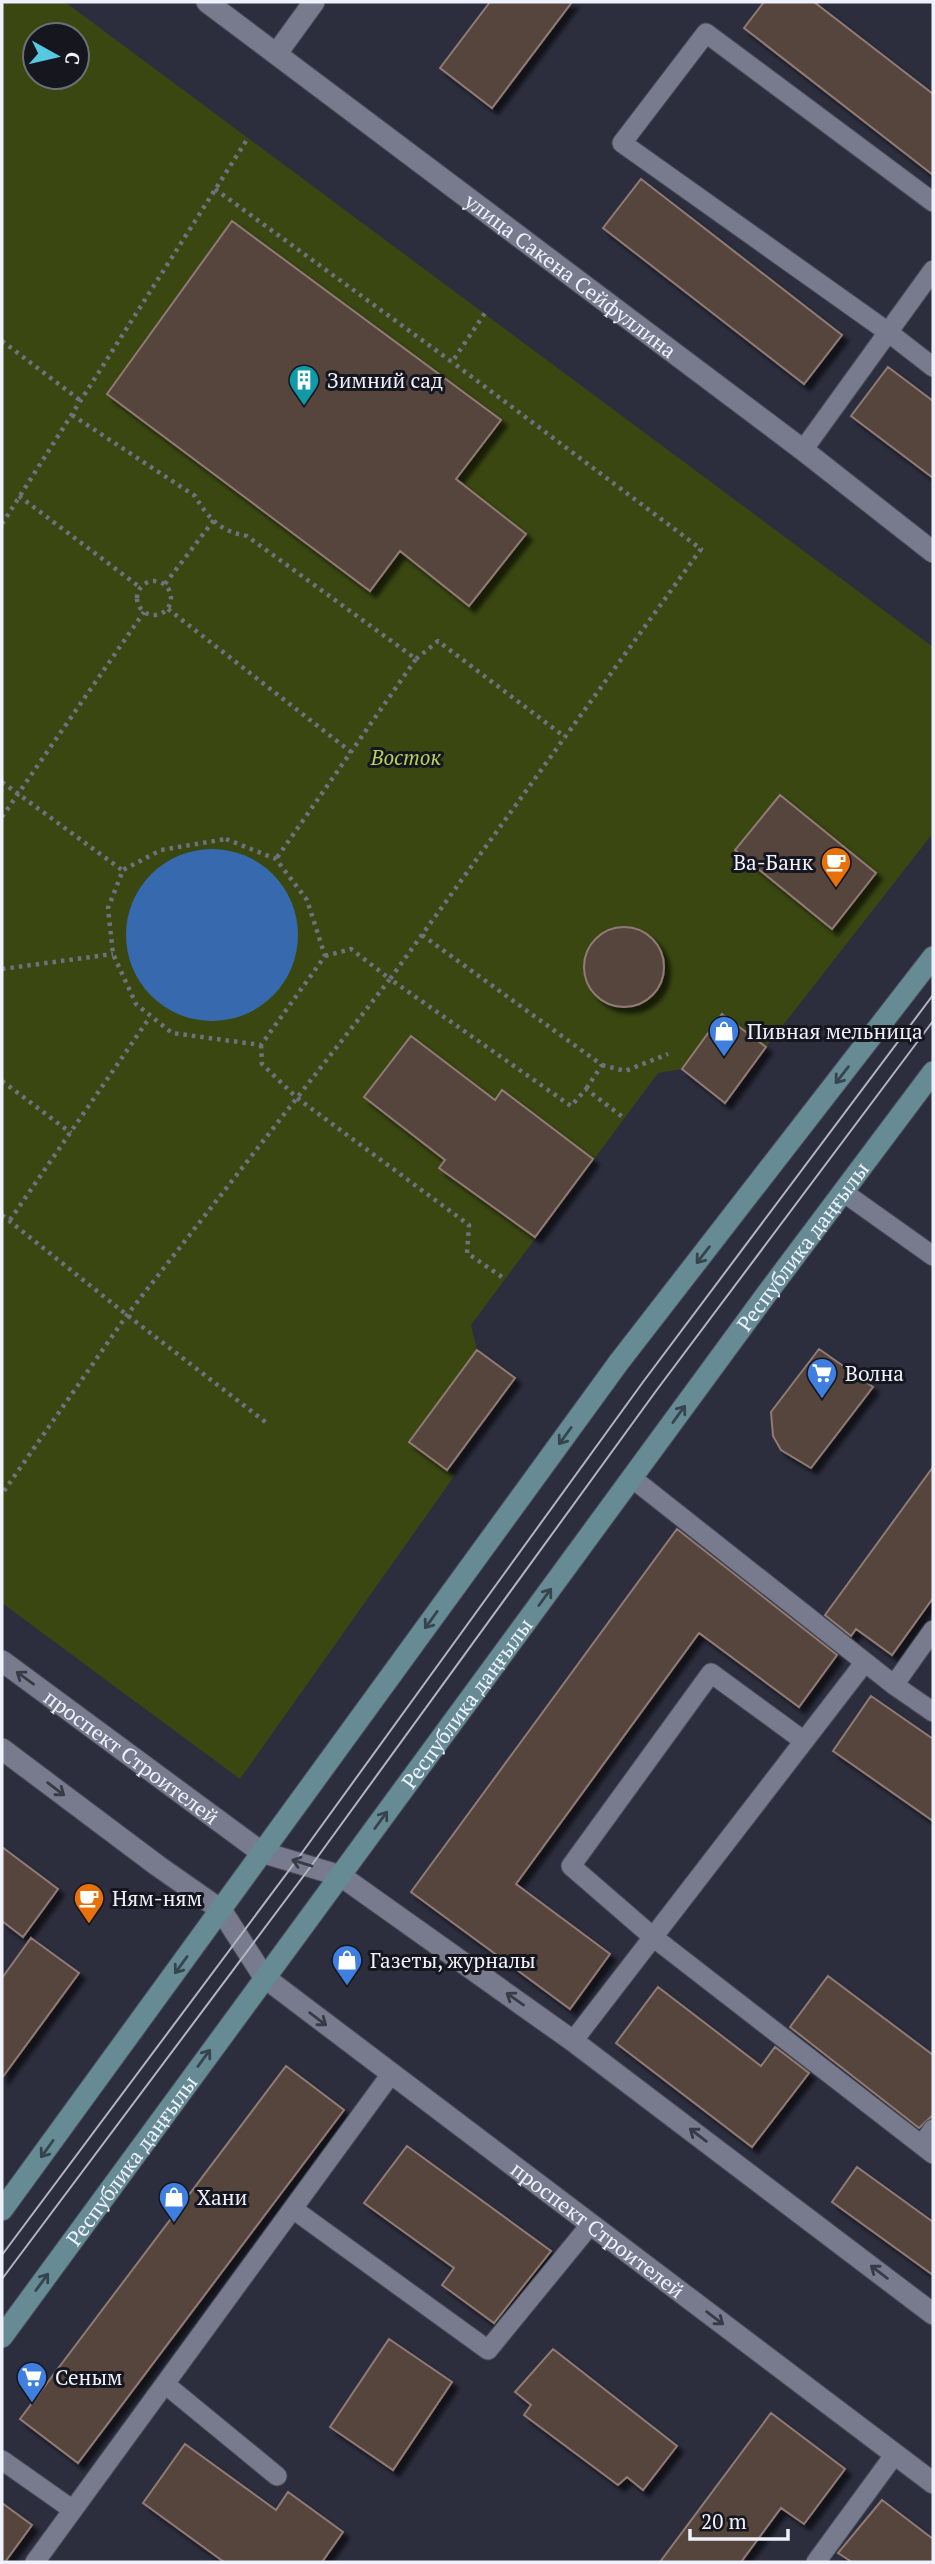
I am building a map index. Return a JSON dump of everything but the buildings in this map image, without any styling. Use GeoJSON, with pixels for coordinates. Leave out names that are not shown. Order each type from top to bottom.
{"type":"FeatureCollection","features":[{"type":"Feature","properties":{"kind":"main road"},"geometry":{"type":"LineString","coordinates":[[2,2210],[619,1363],[933,957]]}},
{"type":"Feature","properties":{"kind":"main road","name":"Республика даңғылы"},"geometry":{"type":"LineString","coordinates":[[2,2337],[264,1977],[933,1072]]}},
{"type":"Feature","properties":{"kind":"street","name":"улица Сакена Сейфуллина"},"geometry":{"type":"LineString","coordinates":[[207,2],[803,450],[933,552]]}},
{"type":"Feature","properties":{"kind":"street"},"geometry":{"type":"LineString","coordinates":[[277,53],[314,2]]}},
{"type":"Feature","properties":{"kind":"street","name":"проспект Строителей"},"geometry":{"type":"LineString","coordinates":[[2,1661],[261,1852],[341,1876]]}},
{"type":"Feature","properties":{"kind":"street"},"geometry":{"type":"LineString","coordinates":[[2,1749],[221,1910]]}},
{"type":"Feature","properties":{"kind":"street"},"geometry":{"type":"LineString","coordinates":[[341,1876],[573,2041],[933,2314]]}},
{"type":"Feature","properties":{"kind":"street","name":"проспект Строителей"},"geometry":{"type":"LineString","coordinates":[[221,1910],[264,1977],[933,2483]]}},
{"type":"Feature","properties":{"kind":"lane"},"geometry":{"type":"LineString","coordinates":[[933,202],[706,33],[622,143],[888,332],[933,367]]}},
{"type":"Feature","properties":{"kind":"lane"},"geometry":{"type":"LineString","coordinates":[[803,450],[933,270]]}},
{"type":"Feature","properties":{"kind":"lane"},"geometry":{"type":"LineString","coordinates":[[843,1192],[933,1256]]}},
{"type":"Feature","properties":{"kind":"lane"},"geometry":{"type":"LineString","coordinates":[[632,1478],[894,1685],[933,1712]]}},
{"type":"Feature","properties":{"kind":"lane"},"geometry":{"type":"LineString","coordinates":[[894,1685],[933,1630]]}},
{"type":"Feature","properties":{"kind":"lane"},"geometry":{"type":"LineString","coordinates":[[573,2041],[865,1662]]}},
{"type":"Feature","properties":{"kind":"lane"},"geometry":{"type":"LineString","coordinates":[[804,1741],[711,1673],[571,1867],[653,1937],[930,2143]]}},
{"type":"Feature","properties":{"kind":"lane"},"geometry":{"type":"LineString","coordinates":[[35,2562],[391,2074]]}},
{"type":"Feature","properties":{"kind":"lane"},"geometry":{"type":"LineString","coordinates":[[293,2209],[488,2350],[591,2224]]}},
{"type":"Feature","properties":{"kind":"lane"},"geometry":{"type":"LineString","coordinates":[[165,2384],[277,2476]]}},
{"type":"Feature","properties":{"kind":"lane"},"geometry":{"type":"LineString","coordinates":[[816,2562],[895,2454]]}},
{"type":"Feature","properties":{"kind":"lane"},"geometry":{"type":"LineString","coordinates":[[2,2460],[73,2510]]}},
{"type":"Feature","properties":{"kind":"path"},"geometry":{"type":"LineString","coordinates":[[2,524],[248,138]]}},
{"type":"Feature","properties":{"kind":"path"},"geometry":{"type":"LineString","coordinates":[[4,1491],[127,1315],[390,979],[701,549],[215,189]]}},
{"type":"Feature","properties":{"kind":"path"},"geometry":{"type":"LineString","coordinates":[[452,362],[485,313]]}},
{"type":"Feature","properties":{"kind":"path"},"geometry":{"type":"LineString","coordinates":[[2,341],[81,401]]}},
{"type":"Feature","properties":{"kind":"path"},"geometry":{"type":"LineString","coordinates":[[72,415],[195,496],[206,513],[228,532],[247,536],[416,659]]}},
{"type":"Feature","properties":{"kind":"path"},"geometry":{"type":"LineString","coordinates":[[19,496],[141,588]]}},
{"type":"Feature","properties":{"kind":"path"},"geometry":{"type":"LineString","coordinates":[[165,584],[214,520]]}},
{"type":"Feature","properties":{"kind":"path"},"geometry":{"type":"LineString","coordinates":[[152,581],[165,584],[171,592],[172,601],[168,609],[161,614],[144,612],[137,601],[141,588],[152,581]]}},
{"type":"Feature","properties":{"kind":"path"},"geometry":{"type":"LineString","coordinates":[[168,609],[351,752]]}},
{"type":"Feature","properties":{"kind":"path"},"geometry":{"type":"LineString","coordinates":[[2,817],[144,612]]}},
{"type":"Feature","properties":{"kind":"path"},"geometry":{"type":"LineString","coordinates":[[276,859],[416,659],[438,641],[565,737]]}},
{"type":"Feature","properties":{"kind":"path"},"geometry":{"type":"LineString","coordinates":[[2,782],[123,870]]}},
{"type":"Feature","properties":{"kind":"path"},"geometry":{"type":"LineString","coordinates":[[261,1045],[172,1033],[136,1004],[113,954],[108,908],[123,870],[161,850],[226,839],[276,859],[307,900],[325,956]]}},
{"type":"Feature","properties":{"kind":"path"},"geometry":{"type":"LineString","coordinates":[[422,934],[602,1065],[625,1071],[668,1054]]}},
{"type":"Feature","properties":{"kind":"path"},"geometry":{"type":"LineString","coordinates":[[505,1279],[467,1253],[469,1225],[297,1098],[262,1064],[261,1045],[325,956],[351,949],[571,1106],[602,1065]]}},
{"type":"Feature","properties":{"kind":"path"},"geometry":{"type":"LineString","coordinates":[[2,969],[113,954]]}},
{"type":"Feature","properties":{"kind":"path"},"geometry":{"type":"LineString","coordinates":[[9,1220],[150,1017]]}},
{"type":"Feature","properties":{"kind":"path"},"geometry":{"type":"LineString","coordinates":[[2,1081],[71,1133]]}},
{"type":"Feature","properties":{"kind":"path"},"geometry":{"type":"LineString","coordinates":[[586,1089],[624,1118]]}},
{"type":"Feature","properties":{"kind":"path"},"geometry":{"type":"LineString","coordinates":[[2,1215],[268,1424]]}},
{"type":"Feature","properties":{"kind":"green space","name":"Восток"},"geometry":{"type":"Polygon","coordinates":[[[2,2],[65,2],[91,21],[21,21],[21,91],[91,91],[91,21],[933,647],[933,833],[766,1047],[722,1014],[682,1069],[658,1073],[471,1325],[477,1350],[409,1441],[455,1475],[240,1779],[2,1603],[2,2]]]}},
{"type":"Feature","properties":{"kind":"water"},"geometry":{"type":"Polygon","coordinates":[[[212,849],[245,856],[273,874],[291,902],[298,935],[291,968],[273,996],[245,1014],[212,1021],[179,1014],[151,996],[133,968],[126,935],[133,902],[151,874],[179,856],[212,849]]]}},
{"type":"Feature","properties":{"kind":"tram line"},"geometry":{"type":"LineString","coordinates":[[2,2255],[296,1861],[643,1382],[933,995]]}},
{"type":"Feature","properties":{"kind":"tram line"},"geometry":{"type":"LineString","coordinates":[[2,2279],[311,1866],[656,1391],[933,1021]]}},
{"type":"Feature","properties":{"kind":"place","name":"Зимний сад"},"geometry":{"type":"Point","coordinates":[304,407]}},
{"type":"Feature","properties":{"kind":"place","name":"Ва-Банк"},"geometry":{"type":"Point","coordinates":[836,889]}},
{"type":"Feature","properties":{"kind":"place","name":"Пивная мельница"},"geometry":{"type":"Point","coordinates":[724,1058]}},
{"type":"Feature","properties":{"kind":"place","name":"Волна"},"geometry":{"type":"Point","coordinates":[822,1400]}},
{"type":"Feature","properties":{"kind":"place","name":"Ням-ням"},"geometry":{"type":"Point","coordinates":[89,1925]}},
{"type":"Feature","properties":{"kind":"place","name":"Газеты, журналы"},"geometry":{"type":"Point","coordinates":[347,1987]}},
{"type":"Feature","properties":{"kind":"place","name":"Хани"},"geometry":{"type":"Point","coordinates":[174,2224]}},
{"type":"Feature","properties":{"kind":"place","name":"Сеным"},"geometry":{"type":"Point","coordinates":[32,2404]}}]}
